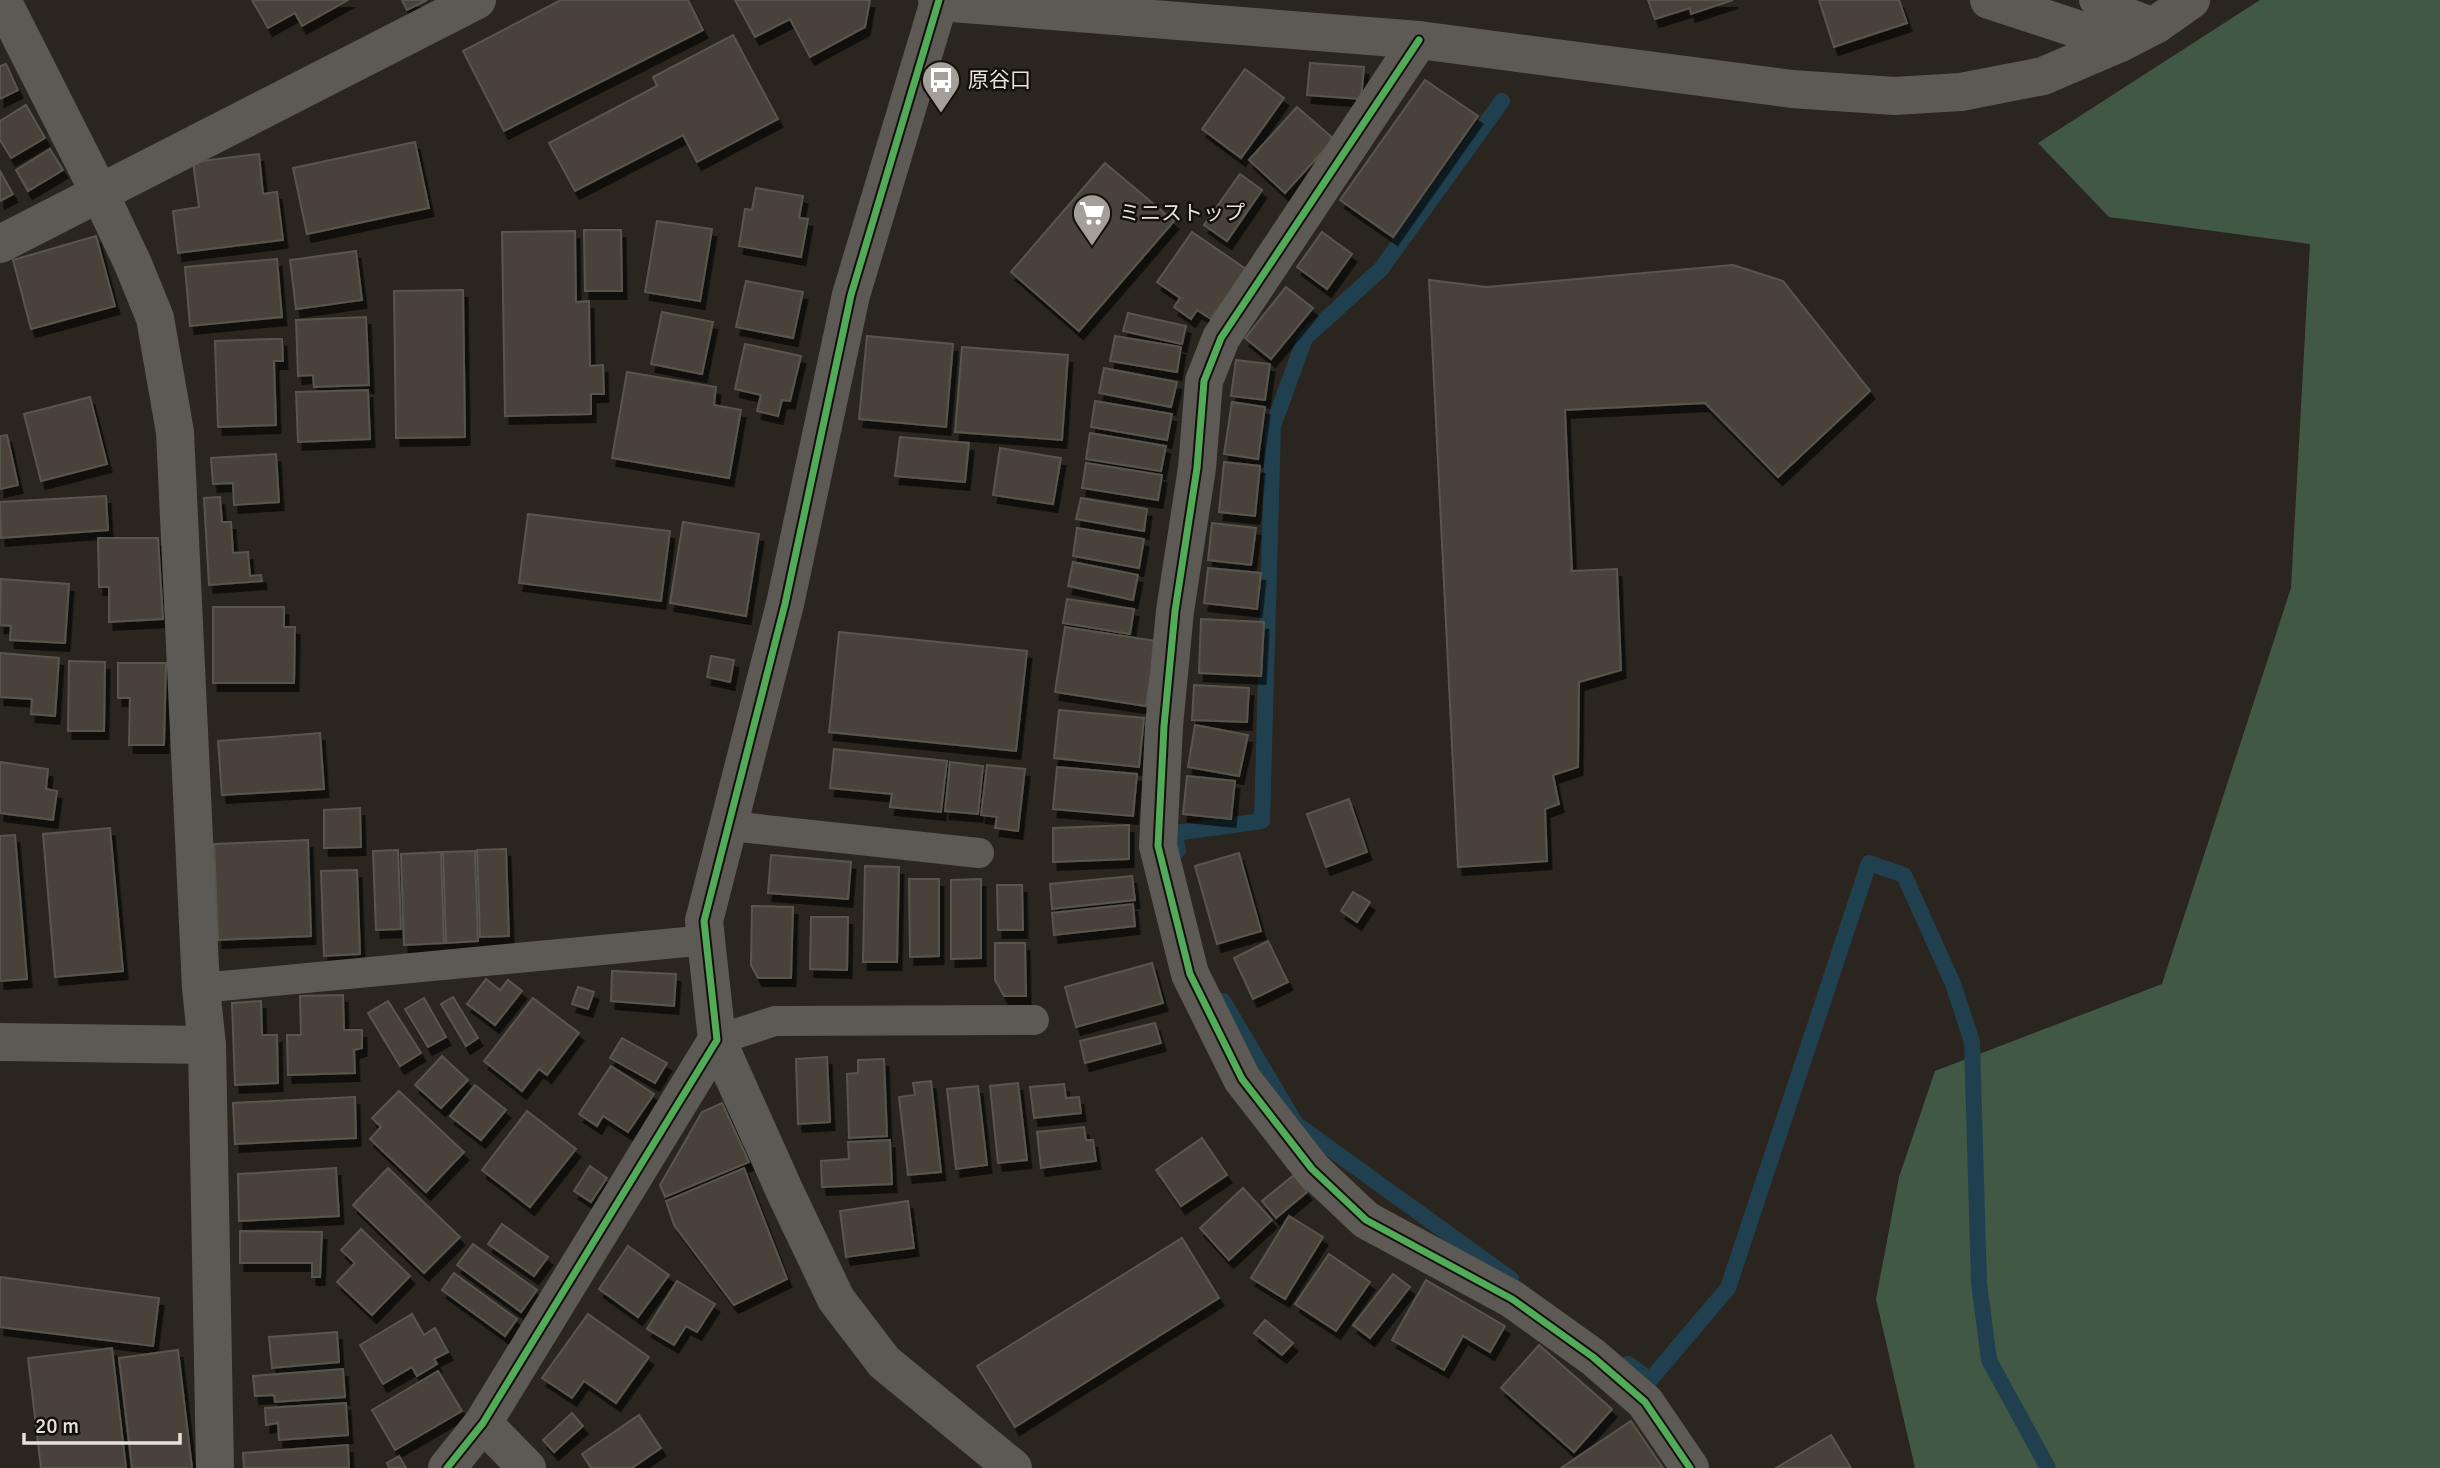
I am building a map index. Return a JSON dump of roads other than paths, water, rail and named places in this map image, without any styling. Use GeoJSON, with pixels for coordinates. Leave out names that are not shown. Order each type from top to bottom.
{"type":"FeatureCollection","features":[{"type":"Feature","properties":{"kind":"street"},"geometry":{"type":"LineString","coordinates":[[2,0],[134,264],[155,318],[175,432],[201,988],[207,1045],[215,1468]]}},
{"type":"Feature","properties":{"kind":"street"},"geometry":{"type":"LineString","coordinates":[[0,244],[477,0]]}},
{"type":"Feature","properties":{"kind":"street"},"geometry":{"type":"LineString","coordinates":[[1989,0],[2120,43]]}},
{"type":"Feature","properties":{"kind":"street"},"geometry":{"type":"LineString","coordinates":[[1013,1468],[884,1362],[836,1299],[717,1040],[704,921],[785,604],[851,295],[938,1],[1419,40],[1792,89],[1894,96],[1961,92],[2043,76],[2157,24],[2191,0]]}},
{"type":"Feature","properties":{"kind":"street"},"geometry":{"type":"LineString","coordinates":[[1419,40],[1221,338],[1204,381],[1197,468],[1175,611],[1164,726],[1158,846],[1190,974],[1242,1079],[1312,1169],[1366,1220],[1512,1299],[1593,1357],[1645,1402],[1689,1468]]}},
{"type":"Feature","properties":{"kind":"street"},"geometry":{"type":"LineString","coordinates":[[447,1468],[483,1423],[717,1040]]}},
{"type":"Feature","properties":{"kind":"street"},"geometry":{"type":"LineString","coordinates":[[0,1042],[207,1045]]}},
{"type":"Feature","properties":{"kind":"street"},"geometry":{"type":"LineString","coordinates":[[483,1423],[527,1468]]}},
{"type":"Feature","properties":{"kind":"lane"},"geometry":{"type":"LineString","coordinates":[[2094,0],[2157,24]]}},
{"type":"Feature","properties":{"kind":"lane"},"geometry":{"type":"LineString","coordinates":[[730,826],[979,853]]}},
{"type":"Feature","properties":{"kind":"lane"},"geometry":{"type":"LineString","coordinates":[[201,988],[707,940]]}},
{"type":"Feature","properties":{"kind":"lane"},"geometry":{"type":"LineString","coordinates":[[717,1040],[775,1021],[1034,1020]]}},
{"type":"Feature","properties":{"kind":"waterway"},"geometry":{"type":"LineString","coordinates":[[1178,850],[1174,833],[1262,821],[1273,426],[1305,338],[1381,269],[1502,101]]}},
{"type":"Feature","properties":{"kind":"waterway"},"geometry":{"type":"LineString","coordinates":[[1628,1364],[1650,1380],[1728,1288],[1869,863],[1904,875],[1953,984],[1972,1042],[1979,1283],[1989,1360],[2048,1468]]}},
{"type":"Feature","properties":{"kind":"waterway"},"geometry":{"type":"LineString","coordinates":[[1223,1001],[1296,1124],[1511,1279]]}},
{"type":"Feature","properties":{"kind":"place","name":"原谷口"},"geometry":{"type":"Point","coordinates":[941,114]}},
{"type":"Feature","properties":{"kind":"place","name":"ミニストップ"},"geometry":{"type":"Point","coordinates":[1092,247]}}]}
